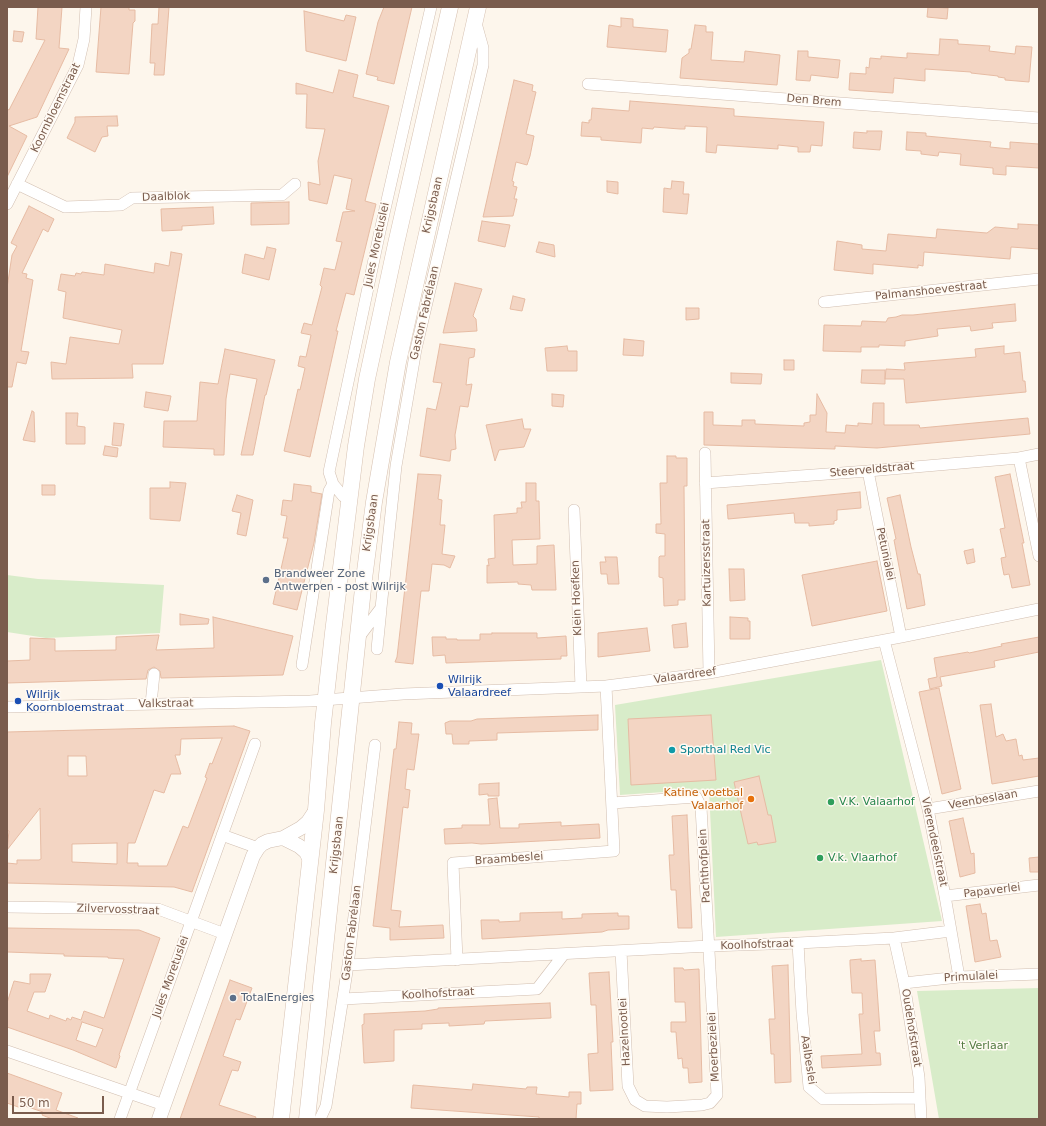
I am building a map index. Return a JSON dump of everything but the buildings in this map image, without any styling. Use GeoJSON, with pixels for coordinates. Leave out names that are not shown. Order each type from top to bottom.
{"type":"FeatureCollection","features":[{"type":"Feature","properties":{"kind":"main road"},"geometry":{"type":"LineString","coordinates":[[281,1119],[316,810],[325,700],[348,500],[356,446],[367,379],[450,7]]}},
{"type":"Feature","properties":{"kind":"main road","name":"Krijgsbaan"},"geometry":{"type":"LineString","coordinates":[[307,1119],[364,579],[374,502],[398,362],[477,14]]}},
{"type":"Feature","properties":{"kind":"street","name":"Koornbloemstraat"},"geometry":{"type":"LineString","coordinates":[[7,204],[78,65],[84,39],[86,7]]}},
{"type":"Feature","properties":{"kind":"street","name":"Jules Moretuslei"},"geometry":{"type":"LineString","coordinates":[[302,664],[330,491],[333,484],[329,472],[380,231],[431,7]]}},
{"type":"Feature","properties":{"kind":"street","name":"Gaston Fabrélaan"},"geometry":{"type":"LineString","coordinates":[[377,648],[396,466],[416,349],[483,65],[483,48],[477,14]]}},
{"type":"Feature","properties":{"kind":"street","name":"Den Brem"},"geometry":{"type":"LineString","coordinates":[[588,84],[1039,118]]}},
{"type":"Feature","properties":{"kind":"street","name":"Daalblok"},"geometry":{"type":"LineString","coordinates":[[17,184],[64,207],[121,205],[132,198],[282,194],[295,184]]}},
{"type":"Feature","properties":{"kind":"street","name":"Palmanshoevestraat"},"geometry":{"type":"LineString","coordinates":[[824,302],[1039,279]]}},
{"type":"Feature","properties":{"kind":"street","name":"Kartuizersstraat"},"geometry":{"type":"LineString","coordinates":[[705,453],[709,673]]}},
{"type":"Feature","properties":{"kind":"street","name":"Steerveldstraat"},"geometry":{"type":"LineString","coordinates":[[705,483],[1019,458],[1039,454]]}},
{"type":"Feature","properties":{"kind":"street"},"geometry":{"type":"LineString","coordinates":[[1019,458],[1039,556]]}},
{"type":"Feature","properties":{"kind":"street","name":"Petunialei"},"geometry":{"type":"LineString","coordinates":[[868,471],[901,638]]}},
{"type":"Feature","properties":{"kind":"street"},"geometry":{"type":"LineString","coordinates":[[333,484],[348,500]]}},
{"type":"Feature","properties":{"kind":"street","name":"Klein Hoefken"},"geometry":{"type":"LineString","coordinates":[[574,510],[581,687]]}},
{"type":"Feature","properties":{"kind":"street"},"geometry":{"type":"LineString","coordinates":[[358,638],[381,608]]}},
{"type":"Feature","properties":{"kind":"street","name":"Valaardreef"},"geometry":{"type":"LineString","coordinates":[[325,700],[404,694],[606,686],[709,673],[901,638],[1039,609]]}},
{"type":"Feature","properties":{"kind":"street","name":"Vierendeelstraat"},"geometry":{"type":"LineString","coordinates":[[884,640],[928,810],[959,977]]}},
{"type":"Feature","properties":{"kind":"street"},"geometry":{"type":"LineString","coordinates":[[151,704],[154,674]]}},
{"type":"Feature","properties":{"kind":"street"},"geometry":{"type":"LineString","coordinates":[[606,686],[612,803]]}},
{"type":"Feature","properties":{"kind":"street","name":"Valkstraat"},"geometry":{"type":"LineString","coordinates":[[7,707],[325,700]]}},
{"type":"Feature","properties":{"kind":"street","name":"Jules Moretuslei"},"geometry":{"type":"LineString","coordinates":[[120,1119],[255,744]]}},
{"type":"Feature","properties":{"kind":"street","name":"Gaston Fabrélaan"},"geometry":{"type":"LineString","coordinates":[[320,1119],[326,1106],[348,965],[375,745]]}},
{"type":"Feature","properties":{"kind":"street","name":"Veenbeslaan"},"geometry":{"type":"LineString","coordinates":[[928,810],[1039,790]]}},
{"type":"Feature","properties":{"kind":"street","name":"Pachthofplein"},"geometry":{"type":"LineString","coordinates":[[612,803],[696,797],[702,807],[709,946]]}},
{"type":"Feature","properties":{"kind":"street","name":"Braambeslei"},"geometry":{"type":"LineString","coordinates":[[456,960],[453,862],[614,851],[612,803]]}},
{"type":"Feature","properties":{"kind":"street"},"geometry":{"type":"LineString","coordinates":[[159,1119],[249,866],[258,848],[268,841],[283,838],[302,828],[316,810]]}},
{"type":"Feature","properties":{"kind":"street"},"geometry":{"type":"LineString","coordinates":[[222,835],[258,848]]}},
{"type":"Feature","properties":{"kind":"street"},"geometry":{"type":"LineString","coordinates":[[283,838],[299,846],[306,852],[310,860]]}},
{"type":"Feature","properties":{"kind":"street","name":"Papaverlei"},"geometry":{"type":"LineString","coordinates":[[945,896],[1039,885]]}},
{"type":"Feature","properties":{"kind":"street","name":"Zilvervosstraat"},"geometry":{"type":"LineString","coordinates":[[7,907],[158,909],[225,934]]}},
{"type":"Feature","properties":{"kind":"street","name":"Koolhofstraat"},"geometry":{"type":"LineString","coordinates":[[348,965],[894,938],[950,931]]}},
{"type":"Feature","properties":{"kind":"street","name":"Oudehofstraat"},"geometry":{"type":"LineString","coordinates":[[894,938],[904,983],[919,1077],[921,1119]]}},
{"type":"Feature","properties":{"kind":"street","name":"Aalbeslei"},"geometry":{"type":"LineString","coordinates":[[798,943],[804,1040],[809,1087],[823,1100],[920,1098]]}},
{"type":"Feature","properties":{"kind":"street","name":"Moerbezielei"},"geometry":{"type":"LineString","coordinates":[[645,1106],[667,1107],[702,1105],[710,1103],[717,1095],[709,946]]}},
{"type":"Feature","properties":{"kind":"street","name":"Hazelnootlei"},"geometry":{"type":"LineString","coordinates":[[621,951],[628,1086],[635,1100],[645,1106]]}},
{"type":"Feature","properties":{"kind":"street","name":"Koolhofstraat"},"geometry":{"type":"LineString","coordinates":[[343,999],[537,989],[564,954]]}},
{"type":"Feature","properties":{"kind":"street","name":"Primulalei"},"geometry":{"type":"LineString","coordinates":[[904,983],[959,977],[1039,974]]}},
{"type":"Feature","properties":{"kind":"street"},"geometry":{"type":"LineString","coordinates":[[7,1051],[164,1105]]}},
{"type":"Feature","properties":{"kind":"green space"},"geometry":{"type":"Polygon","coordinates":[[[7,575],[38,579],[164,585],[160,633],[46,638],[7,632],[7,575]]]}},
{"type":"Feature","properties":{"kind":"green space","name":"V.k. Vlaarhof"},"geometry":{"type":"Polygon","coordinates":[[[881,660],[942,921],[716,937],[709,789],[620,795],[615,705],[881,660]]]}},
{"type":"Feature","properties":{"kind":"green space","name":"'t Verlaar"},"geometry":{"type":"Polygon","coordinates":[[[1039,988],[1039,1119],[939,1119],[917,991],[1039,988]]]}},
{"type":"Feature","properties":{"kind":"place","name":"Brandweer Zone Antwerpen - post Wilrijk"},"geometry":{"type":"Point","coordinates":[266,580]}},
{"type":"Feature","properties":{"kind":"place","name":"Wilrijk Valaardreef"},"geometry":{"type":"Point","coordinates":[440,686]}},
{"type":"Feature","properties":{"kind":"place","name":"Wilrijk Koornbloemstraat"},"geometry":{"type":"Point","coordinates":[18,701]}},
{"type":"Feature","properties":{"kind":"place","name":"Sporthal Red Vic"},"geometry":{"type":"Point","coordinates":[672,750]}},
{"type":"Feature","properties":{"kind":"place","name":"Katine voetbal Valaarhof"},"geometry":{"type":"Point","coordinates":[751,799]}},
{"type":"Feature","properties":{"kind":"place","name":"V.K. Valaarhof"},"geometry":{"type":"Point","coordinates":[831,802]}},
{"type":"Feature","properties":{"kind":"place","name":"V.k. Vlaarhof"},"geometry":{"type":"Point","coordinates":[820,858]}},
{"type":"Feature","properties":{"kind":"place","name":"TotalEnergies"},"geometry":{"type":"Point","coordinates":[233,998]}}]}
